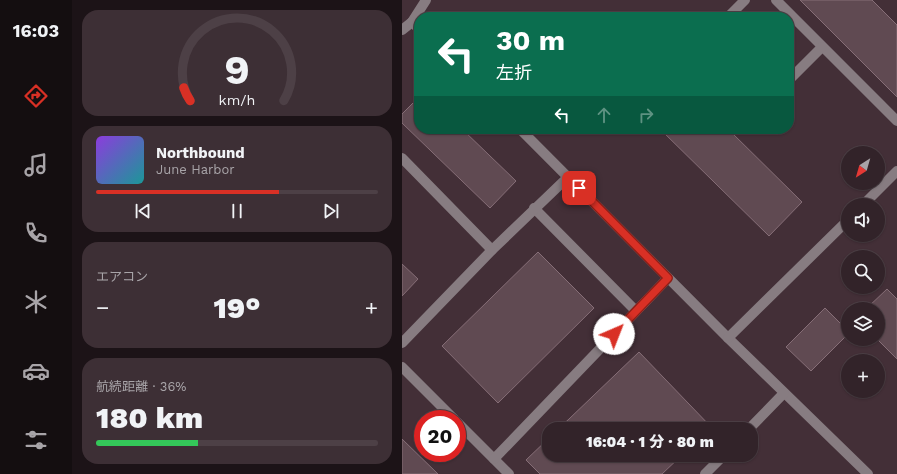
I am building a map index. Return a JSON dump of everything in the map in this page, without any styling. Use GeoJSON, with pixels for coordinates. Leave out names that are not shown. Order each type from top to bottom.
{"type":"FeatureCollection","features":[{"type":"Feature","properties":{"kind":"lane"},"geometry":{"type":"LineString","coordinates":[[421,12],[426,0]]}},
{"type":"Feature","properties":{"kind":"lane"},"geometry":{"type":"LineString","coordinates":[[733,12],[744,0]]}},
{"type":"Feature","properties":{"kind":"lane"},"geometry":{"type":"LineString","coordinates":[[776,0],[788,12]]}},
{"type":"Feature","properties":{"kind":"lane"},"geometry":{"type":"LineString","coordinates":[[794,18],[897,121]]}},
{"type":"Feature","properties":{"kind":"lane"},"geometry":{"type":"LineString","coordinates":[[402,30],[414,25]]}},
{"type":"Feature","properties":{"kind":"lane"},"geometry":{"type":"LineString","coordinates":[[794,75],[822,46]]}},
{"type":"Feature","properties":{"kind":"lane"},"geometry":{"type":"LineString","coordinates":[[525,134],[728,338],[868,474]]}},
{"type":"Feature","properties":{"kind":"lane"},"geometry":{"type":"LineString","coordinates":[[402,158],[492,250]]}},
{"type":"Feature","properties":{"kind":"lane"},"geometry":{"type":"LineString","coordinates":[[870,198],[897,171]]}},
{"type":"Feature","properties":{"kind":"lane"},"geometry":{"type":"LineString","coordinates":[[402,343],[492,250],[568,176]]}},
{"type":"Feature","properties":{"kind":"lane"},"geometry":{"type":"LineString","coordinates":[[534,208],[636,311]]}},
{"type":"Feature","properties":{"kind":"lane"},"geometry":{"type":"LineString","coordinates":[[728,338],[841,227]]}},
{"type":"Feature","properties":{"kind":"lane"},"geometry":{"type":"LineString","coordinates":[[494,459],[668,278]]}},
{"type":"Feature","properties":{"kind":"lane"},"geometry":{"type":"LineString","coordinates":[[402,367],[445,410]]}},
{"type":"Feature","properties":{"kind":"lane"},"geometry":{"type":"LineString","coordinates":[[756,422],[784,393]]}},
{"type":"Feature","properties":{"kind":"lane"},"geometry":{"type":"LineString","coordinates":[[466,431],[509,474]]}},
{"type":"Feature","properties":{"kind":"lane"},"geometry":{"type":"LineString","coordinates":[[705,474],[717,462]]}},
{"type":"Feature","properties":{"kind":"building"},"geometry":{"type":"Polygon","coordinates":[[[800,0],[872,0],[897,25],[897,97],[800,0]]]}},
{"type":"Feature","properties":{"kind":"building"},"geometry":{"type":"Polygon","coordinates":[[[414,102],[414,134],[467,134],[516,181],[490,208],[402,123],[402,114],[414,102]]]}},
{"type":"Feature","properties":{"kind":"building"},"geometry":{"type":"Polygon","coordinates":[[[665,134],[733,134],[802,202],[769,236],[665,134]]]}},
{"type":"Feature","properties":{"kind":"building"},"geometry":{"type":"Polygon","coordinates":[[[538,252],[594,308],[498,403],[442,346],[538,252]]]}},
{"type":"Feature","properties":{"kind":"building"},"geometry":{"type":"Polygon","coordinates":[[[402,264],[418,279],[402,296],[402,264]]]}},
{"type":"Feature","properties":{"kind":"building"},"geometry":{"type":"Polygon","coordinates":[[[887,289],[897,299],[897,359],[884,346],[885,302],[873,302],[882,294],[885,294],[887,289]]]}},
{"type":"Feature","properties":{"kind":"building"},"geometry":{"type":"Polygon","coordinates":[[[825,308],[841,324],[841,341],[811,371],[786,347],[825,308]]]}},
{"type":"Feature","properties":{"kind":"building"},"geometry":{"type":"Polygon","coordinates":[[[639,352],[706,422],[566,422],[639,352]]]}},
{"type":"Feature","properties":{"kind":"building"},"geometry":{"type":"Polygon","coordinates":[[[402,439],[414,451],[414,462],[426,462],[438,474],[402,474],[402,439]]]}},
{"type":"Feature","properties":{"kind":"building"},"geometry":{"type":"Polygon","coordinates":[[[542,445],[542,462],[675,462],[662,474],[540,474],[526,460],[542,445]]]}},
{"type":"Feature","properties":{"kind":"route"},"geometry":{"type":"LineString","coordinates":[[579,188],[668,278],[614,334]]}}]}
